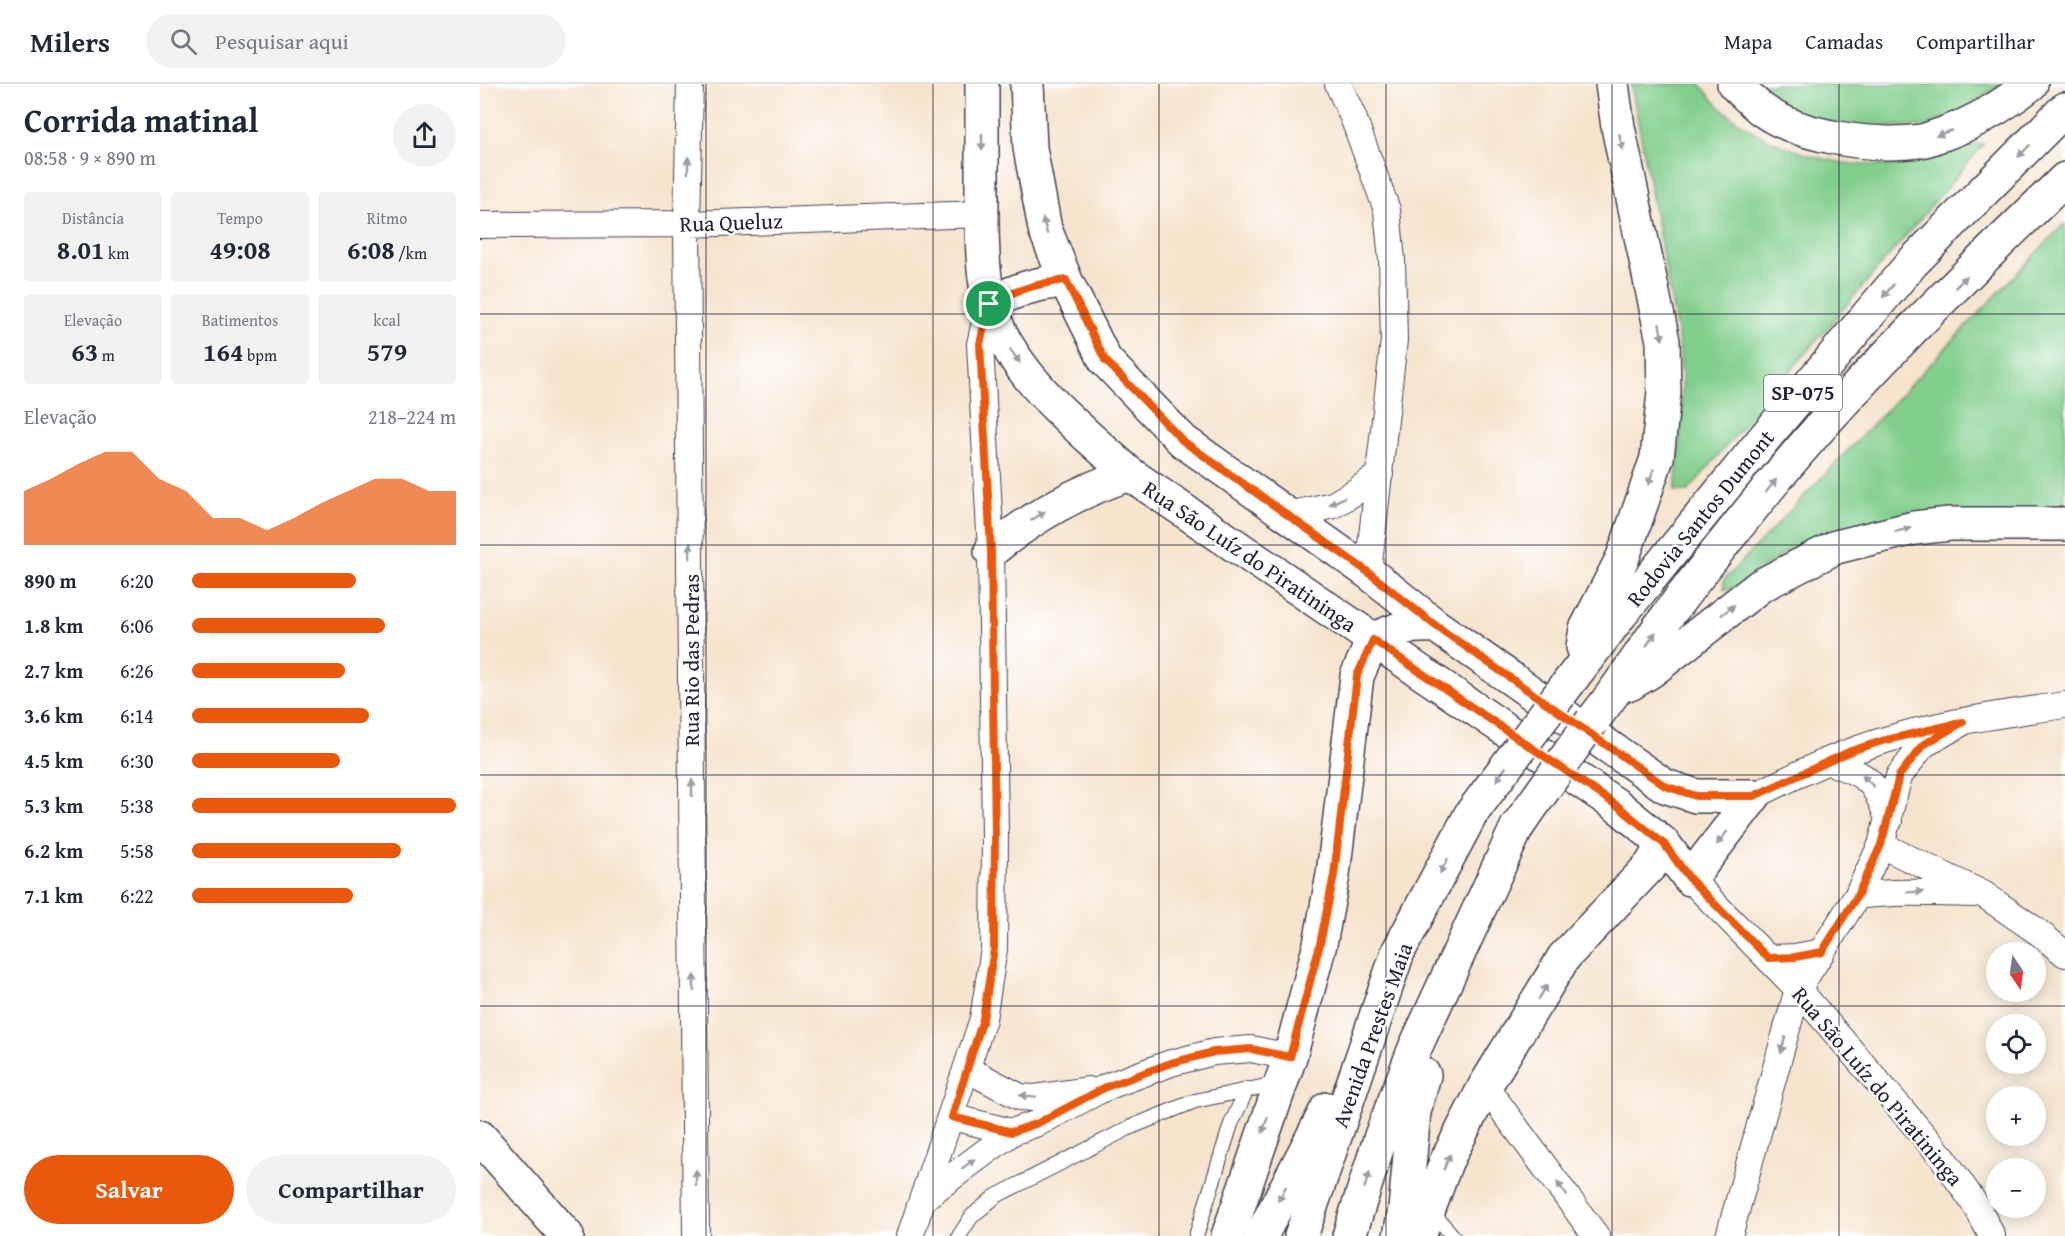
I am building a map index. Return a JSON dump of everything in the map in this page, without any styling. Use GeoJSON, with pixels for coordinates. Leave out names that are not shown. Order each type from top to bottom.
{"type":"FeatureCollection","features":[{"type":"Feature","properties":{"kind":"main road","name":"Rua São Luíz do Piratininga"},"geometry":{"type":"LineString","coordinates":[[982,84],[982,259],[989,304],[1007,345],[1031,378],[1060,409],[1130,474],[1619,807],[1664,844],[1690,879]]}},
{"type":"Feature","properties":{"kind":"main road"},"geometry":{"type":"LineString","coordinates":[[1027,84],[1030,148],[1045,229],[1066,280],[1105,360],[1143,402],[1183,441],[1368,572],[1436,626],[1665,786],[1696,796],[1754,796]]}},
{"type":"Feature","properties":{"kind":"main road"},"geometry":{"type":"LineString","coordinates":[[1570,681],[1586,629],[1623,557],[1657,458],[1664,392],[1663,341],[1618,127],[1612,84]]}},
{"type":"Feature","properties":{"kind":"main road"},"geometry":{"type":"LineString","coordinates":[[1734,84],[1762,109],[1787,123],[1813,133],[1864,142],[1922,141],[1959,128],[1999,108],[2031,84]]}},
{"type":"Feature","properties":{"kind":"main road","name":"Rodovia Santos Dumont"},"geometry":{"type":"LineString","coordinates":[[1570,681],[1762,441],[1912,263],[2065,109]]}},
{"type":"Feature","properties":{"kind":"main road","name":"Rodovia Santos Dumont"},"geometry":{"type":"LineString","coordinates":[[1592,721],[1613,695],[1666,618],[1819,429],[1866,376],[2065,180]]}},
{"type":"Feature","properties":{"kind":"main road"},"geometry":{"type":"LineString","coordinates":[[989,304],[1013,291],[1039,283],[1066,280]]}},
{"type":"Feature","properties":{"kind":"main road"},"geometry":{"type":"LineString","coordinates":[[991,552],[1024,525],[1070,497],[1130,474]]}},
{"type":"Feature","properties":{"kind":"main road"},"geometry":{"type":"LineString","coordinates":[[1613,695],[1651,670],[1760,585],[1836,547],[1914,528],[1950,524],[2065,524]]}},
{"type":"Feature","properties":{"kind":"main road"},"geometry":{"type":"LineString","coordinates":[[1228,1236],[1285,1070],[1320,944],[1334,875],[1357,676],[1373,640],[1398,627],[1436,626]]}},
{"type":"Feature","properties":{"kind":"main road","name":"Avenida Prestes Maia"},"geometry":{"type":"LineString","coordinates":[[1301,1236],[1398,952],[1471,814],[1570,681]]}},
{"type":"Feature","properties":{"kind":"main road","name":"Avenida Prestes Maia"},"geometry":{"type":"LineString","coordinates":[[1349,1236],[1381,1136],[1415,1048],[1517,827],[1592,721]]}},
{"type":"Feature","properties":{"kind":"main road"},"geometry":{"type":"LineString","coordinates":[[1424,1222],[1446,1162],[1485,1086],[1564,957],[1651,865],[1664,844],[1665,786]]}},
{"type":"Feature","properties":{"kind":"main road"},"geometry":{"type":"LineString","coordinates":[[1690,879],[1754,796]]}},
{"type":"Feature","properties":{"kind":"main road"},"geometry":{"type":"LineString","coordinates":[[1260,1236],[1326,1111],[1398,952]]}},
{"type":"Feature","properties":{"kind":"main road"},"geometry":{"type":"LineString","coordinates":[[1400,1236],[1405,1209],[1414,1112],[1455,965]]}},
{"type":"Feature","properties":{"kind":"main road"},"geometry":{"type":"LineString","coordinates":[[480,1137],[567,1236]]}},
{"type":"Feature","properties":{"kind":"street","name":"Rua Rio das Pedras"},"geometry":{"type":"LineString","coordinates":[[690,84],[687,224],[696,1236]]}},
{"type":"Feature","properties":{"kind":"street"},"geometry":{"type":"LineString","coordinates":[[1338,84],[1353,117],[1387,210],[1392,260],[1394,340],[1368,572]]}},
{"type":"Feature","properties":{"kind":"street","name":"Rua Queluz"},"geometry":{"type":"LineString","coordinates":[[480,225],[687,224],[982,214]]}},
{"type":"Feature","properties":{"kind":"street"},"geometry":{"type":"LineString","coordinates":[[910,1236],[952,1117],[983,1019],[994,949],[995,837],[991,552],[980,344],[989,304]]}},
{"type":"Feature","properties":{"kind":"street"},"geometry":{"type":"LineString","coordinates":[[1288,515],[1333,505],[1380,474]]}},
{"type":"Feature","properties":{"kind":"street"},"geometry":{"type":"LineString","coordinates":[[1754,796],[1827,761],[1882,741],[1963,722],[2065,705]]}},
{"type":"Feature","properties":{"kind":"street"},"geometry":{"type":"LineString","coordinates":[[1729,1236],[1798,989],[1857,896],[1881,845],[1899,776],[1923,745],[1963,722]]}},
{"type":"Feature","properties":{"kind":"street"},"geometry":{"type":"LineString","coordinates":[[1827,761],[1862,774],[1878,791],[1889,821]]}},
{"type":"Feature","properties":{"kind":"street"},"geometry":{"type":"LineString","coordinates":[[1881,845],[1983,894],[2038,932],[2065,954]]}},
{"type":"Feature","properties":{"kind":"street","name":"Rua São Luíz do Piratininga"},"geometry":{"type":"LineString","coordinates":[[1690,879],[1798,989],[1943,1158],[1977,1207],[1992,1236]]}},
{"type":"Feature","properties":{"kind":"street"},"geometry":{"type":"LineString","coordinates":[[1857,896],[1877,893],[1925,892],[1983,894]]}},
{"type":"Feature","properties":{"kind":"street"},"geometry":{"type":"LineString","coordinates":[[1768,958],[1795,957],[1822,952]]}},
{"type":"Feature","properties":{"kind":"street"},"geometry":{"type":"LineString","coordinates":[[925,1197],[1012,1132],[1038,1123],[1106,1087],[1171,1063],[1214,1052],[1251,1049],[1285,1070]]}},
{"type":"Feature","properties":{"kind":"street"},"geometry":{"type":"LineString","coordinates":[[968,1069],[1020,1097],[1033,1098],[1106,1087]]}},
{"type":"Feature","properties":{"kind":"street"},"geometry":{"type":"LineString","coordinates":[[1485,1086],[1596,1236]]}},
{"type":"Feature","properties":{"kind":"street"},"geometry":{"type":"LineString","coordinates":[[952,1117],[1012,1132]]}},
{"type":"Feature","properties":{"kind":"lane"},"geometry":{"type":"LineString","coordinates":[[959,1236],[972,1216],[996,1196],[1131,1127],[1195,1101],[1246,1089],[1285,1070]]}},
{"type":"Feature","properties":{"kind":"lane"},"geometry":{"type":"LineString","coordinates":[[1196,1236],[1231,1124],[1246,1089]]}},
{"type":"Feature","properties":{"kind":"lane"},"geometry":{"type":"LineString","coordinates":[[1424,1222],[1454,1236]]}},
{"type":"Feature","properties":{"kind":"green space"},"geometry":{"type":"Polygon","coordinates":[[[1631,84],[1700,84],[1721,108],[1760,135],[1805,154],[1829,160],[1853,164],[1900,164],[1931,159],[1967,146],[1984,144],[1688,491],[1675,491],[1682,416],[1682,374],[1678,336],[1631,84]]]}},
{"type":"Feature","properties":{"kind":"green space"},"geometry":{"type":"Polygon","coordinates":[[[1746,84],[2003,84],[1958,113],[1928,126],[1821,127],[1746,84]]]}},
{"type":"Feature","properties":{"kind":"green space"},"geometry":{"type":"Polygon","coordinates":[[[2065,223],[2065,512],[1832,533],[1783,554],[1732,590],[1724,589],[1724,580],[2065,223]]]}},
{"type":"Feature","properties":{"kind":"route"},"geometry":{"type":"LineString","coordinates":[[1066,280],[1105,360],[1183,441],[1368,572],[1436,626],[1665,786],[1696,796],[1754,796],[1851,751],[1882,741],[1963,722],[1923,745],[1899,776],[1881,845],[1857,896],[1822,952],[1795,957],[1768,958],[1690,879],[1664,844],[1619,807],[1373,640],[1357,676],[1334,875],[1320,944],[1290,1057],[1251,1049],[1214,1052],[1171,1063],[1106,1087],[1038,1123],[1012,1132],[952,1117],[983,1019],[994,949],[995,837],[991,552],[980,344],[989,304],[1013,291],[1039,283],[1066,280]]}}]}
